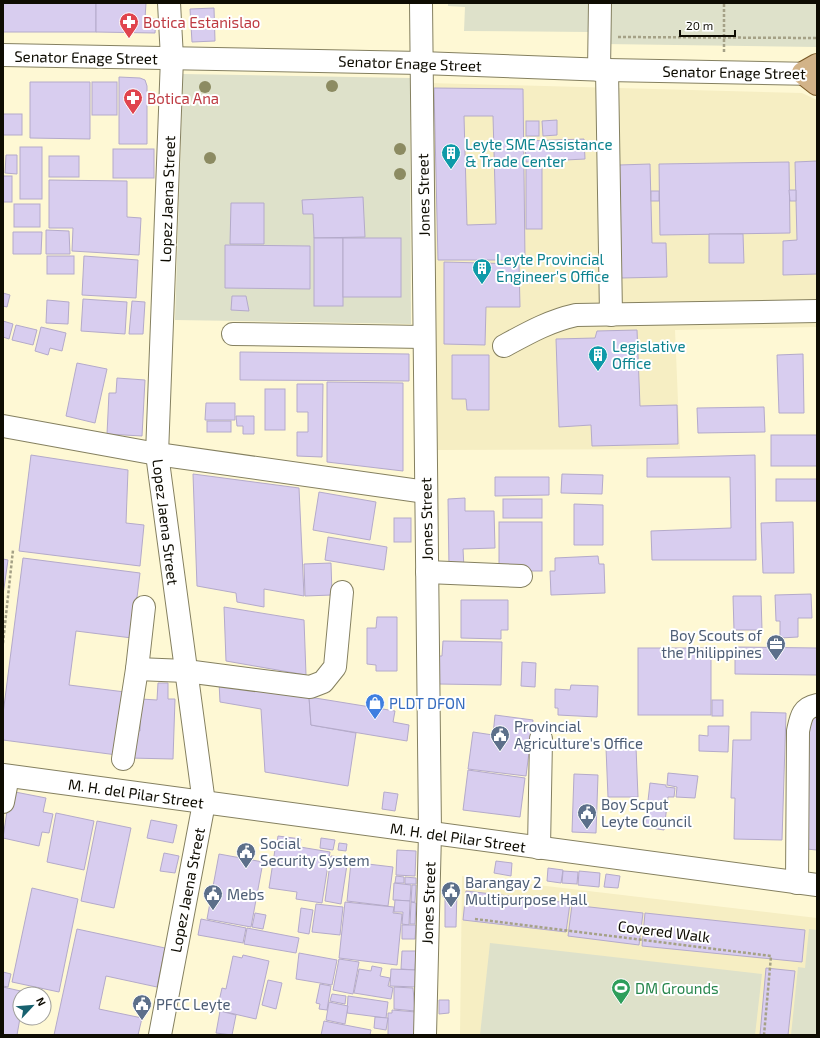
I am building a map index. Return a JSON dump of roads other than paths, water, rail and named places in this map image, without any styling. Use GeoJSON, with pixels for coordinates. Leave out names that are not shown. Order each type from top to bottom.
{"type":"FeatureCollection","features":[{"type":"Feature","properties":{"kind":"street","name":"Lopez Jaena Street"},"geometry":{"type":"LineString","coordinates":[[160,1035],[204,802],[157,454],[172,58],[169,3]]}},
{"type":"Feature","properties":{"kind":"street","name":"Jones Street"},"geometry":{"type":"LineString","coordinates":[[421,3],[430,833],[424,1035]]}},
{"type":"Feature","properties":{"kind":"street"},"geometry":{"type":"LineString","coordinates":[[600,3],[611,315]]}},
{"type":"Feature","properties":{"kind":"street","name":"Senator Enage Street"},"geometry":{"type":"LineString","coordinates":[[3,55],[421,63],[603,70],[813,74]]}},
{"type":"Feature","properties":{"kind":"street"},"geometry":{"type":"LineString","coordinates":[[504,346],[534,329],[556,320],[576,315],[817,311]]}},
{"type":"Feature","properties":{"kind":"street"},"geometry":{"type":"LineString","coordinates":[[233,334],[424,337]]}},
{"type":"Feature","properties":{"kind":"street"},"geometry":{"type":"LineString","coordinates":[[3,426],[157,454],[426,492]]}},
{"type":"Feature","properties":{"kind":"street"},"geometry":{"type":"LineString","coordinates":[[427,572],[521,576]]}},
{"type":"Feature","properties":{"kind":"street"},"geometry":{"type":"LineString","coordinates":[[137,669],[186,671],[310,687],[323,682],[334,668],[342,592]]}},
{"type":"Feature","properties":{"kind":"street"},"geometry":{"type":"LineString","coordinates":[[123,759],[137,669],[144,607]]}},
{"type":"Feature","properties":{"kind":"street"},"geometry":{"type":"LineString","coordinates":[[807,884],[798,731],[802,714],[807,708],[817,705]]}},
{"type":"Feature","properties":{"kind":"street"},"geometry":{"type":"LineString","coordinates":[[539,848],[541,739]]}},
{"type":"Feature","properties":{"kind":"street"},"geometry":{"type":"LineString","coordinates":[[3,802],[6,776]]}},
{"type":"Feature","properties":{"kind":"street","name":"M. H. del Pilar Street"},"geometry":{"type":"LineString","coordinates":[[6,776],[807,884]]}},
{"type":"Feature","properties":{"kind":"place","name":"Botica Estanislao"},"geometry":{"type":"Point","coordinates":[129,39]}},
{"type":"Feature","properties":{"kind":"place","name":"Botica Ana"},"geometry":{"type":"Point","coordinates":[133,115]}},
{"type":"Feature","properties":{"kind":"place","name":"Leyte SME Assistance & Trade Center"},"geometry":{"type":"Point","coordinates":[451,170]}},
{"type":"Feature","properties":{"kind":"place","name":"Leyte Provincial Engineer's Office"},"geometry":{"type":"Point","coordinates":[482,285]}},
{"type":"Feature","properties":{"kind":"place","name":"Legislative Office"},"geometry":{"type":"Point","coordinates":[598,372]}},
{"type":"Feature","properties":{"kind":"place","name":"Boy Scouts of the Philippines"},"geometry":{"type":"Point","coordinates":[776,661]}},
{"type":"Feature","properties":{"kind":"place","name":"PLDT DFON"},"geometry":{"type":"Point","coordinates":[375,720]}},
{"type":"Feature","properties":{"kind":"place","name":"Provincial Agriculture's Office"},"geometry":{"type":"Point","coordinates":[500,752]}},
{"type":"Feature","properties":{"kind":"place","name":"Boy Scput Leyte Council"},"geometry":{"type":"Point","coordinates":[587,830]}},
{"type":"Feature","properties":{"kind":"place","name":"Social Security System"},"geometry":{"type":"Point","coordinates":[246,869]}},
{"type":"Feature","properties":{"kind":"place","name":"Barangay 2 Multipurpose Hall"},"geometry":{"type":"Point","coordinates":[451,908]}},
{"type":"Feature","properties":{"kind":"place","name":"Mebs"},"geometry":{"type":"Point","coordinates":[213,911]}},
{"type":"Feature","properties":{"kind":"place","name":"DM Grounds"},"geometry":{"type":"Point","coordinates":[621,1005]}},
{"type":"Feature","properties":{"kind":"place","name":"PFCC Leyte"},"geometry":{"type":"Point","coordinates":[142,1021]}}]}
